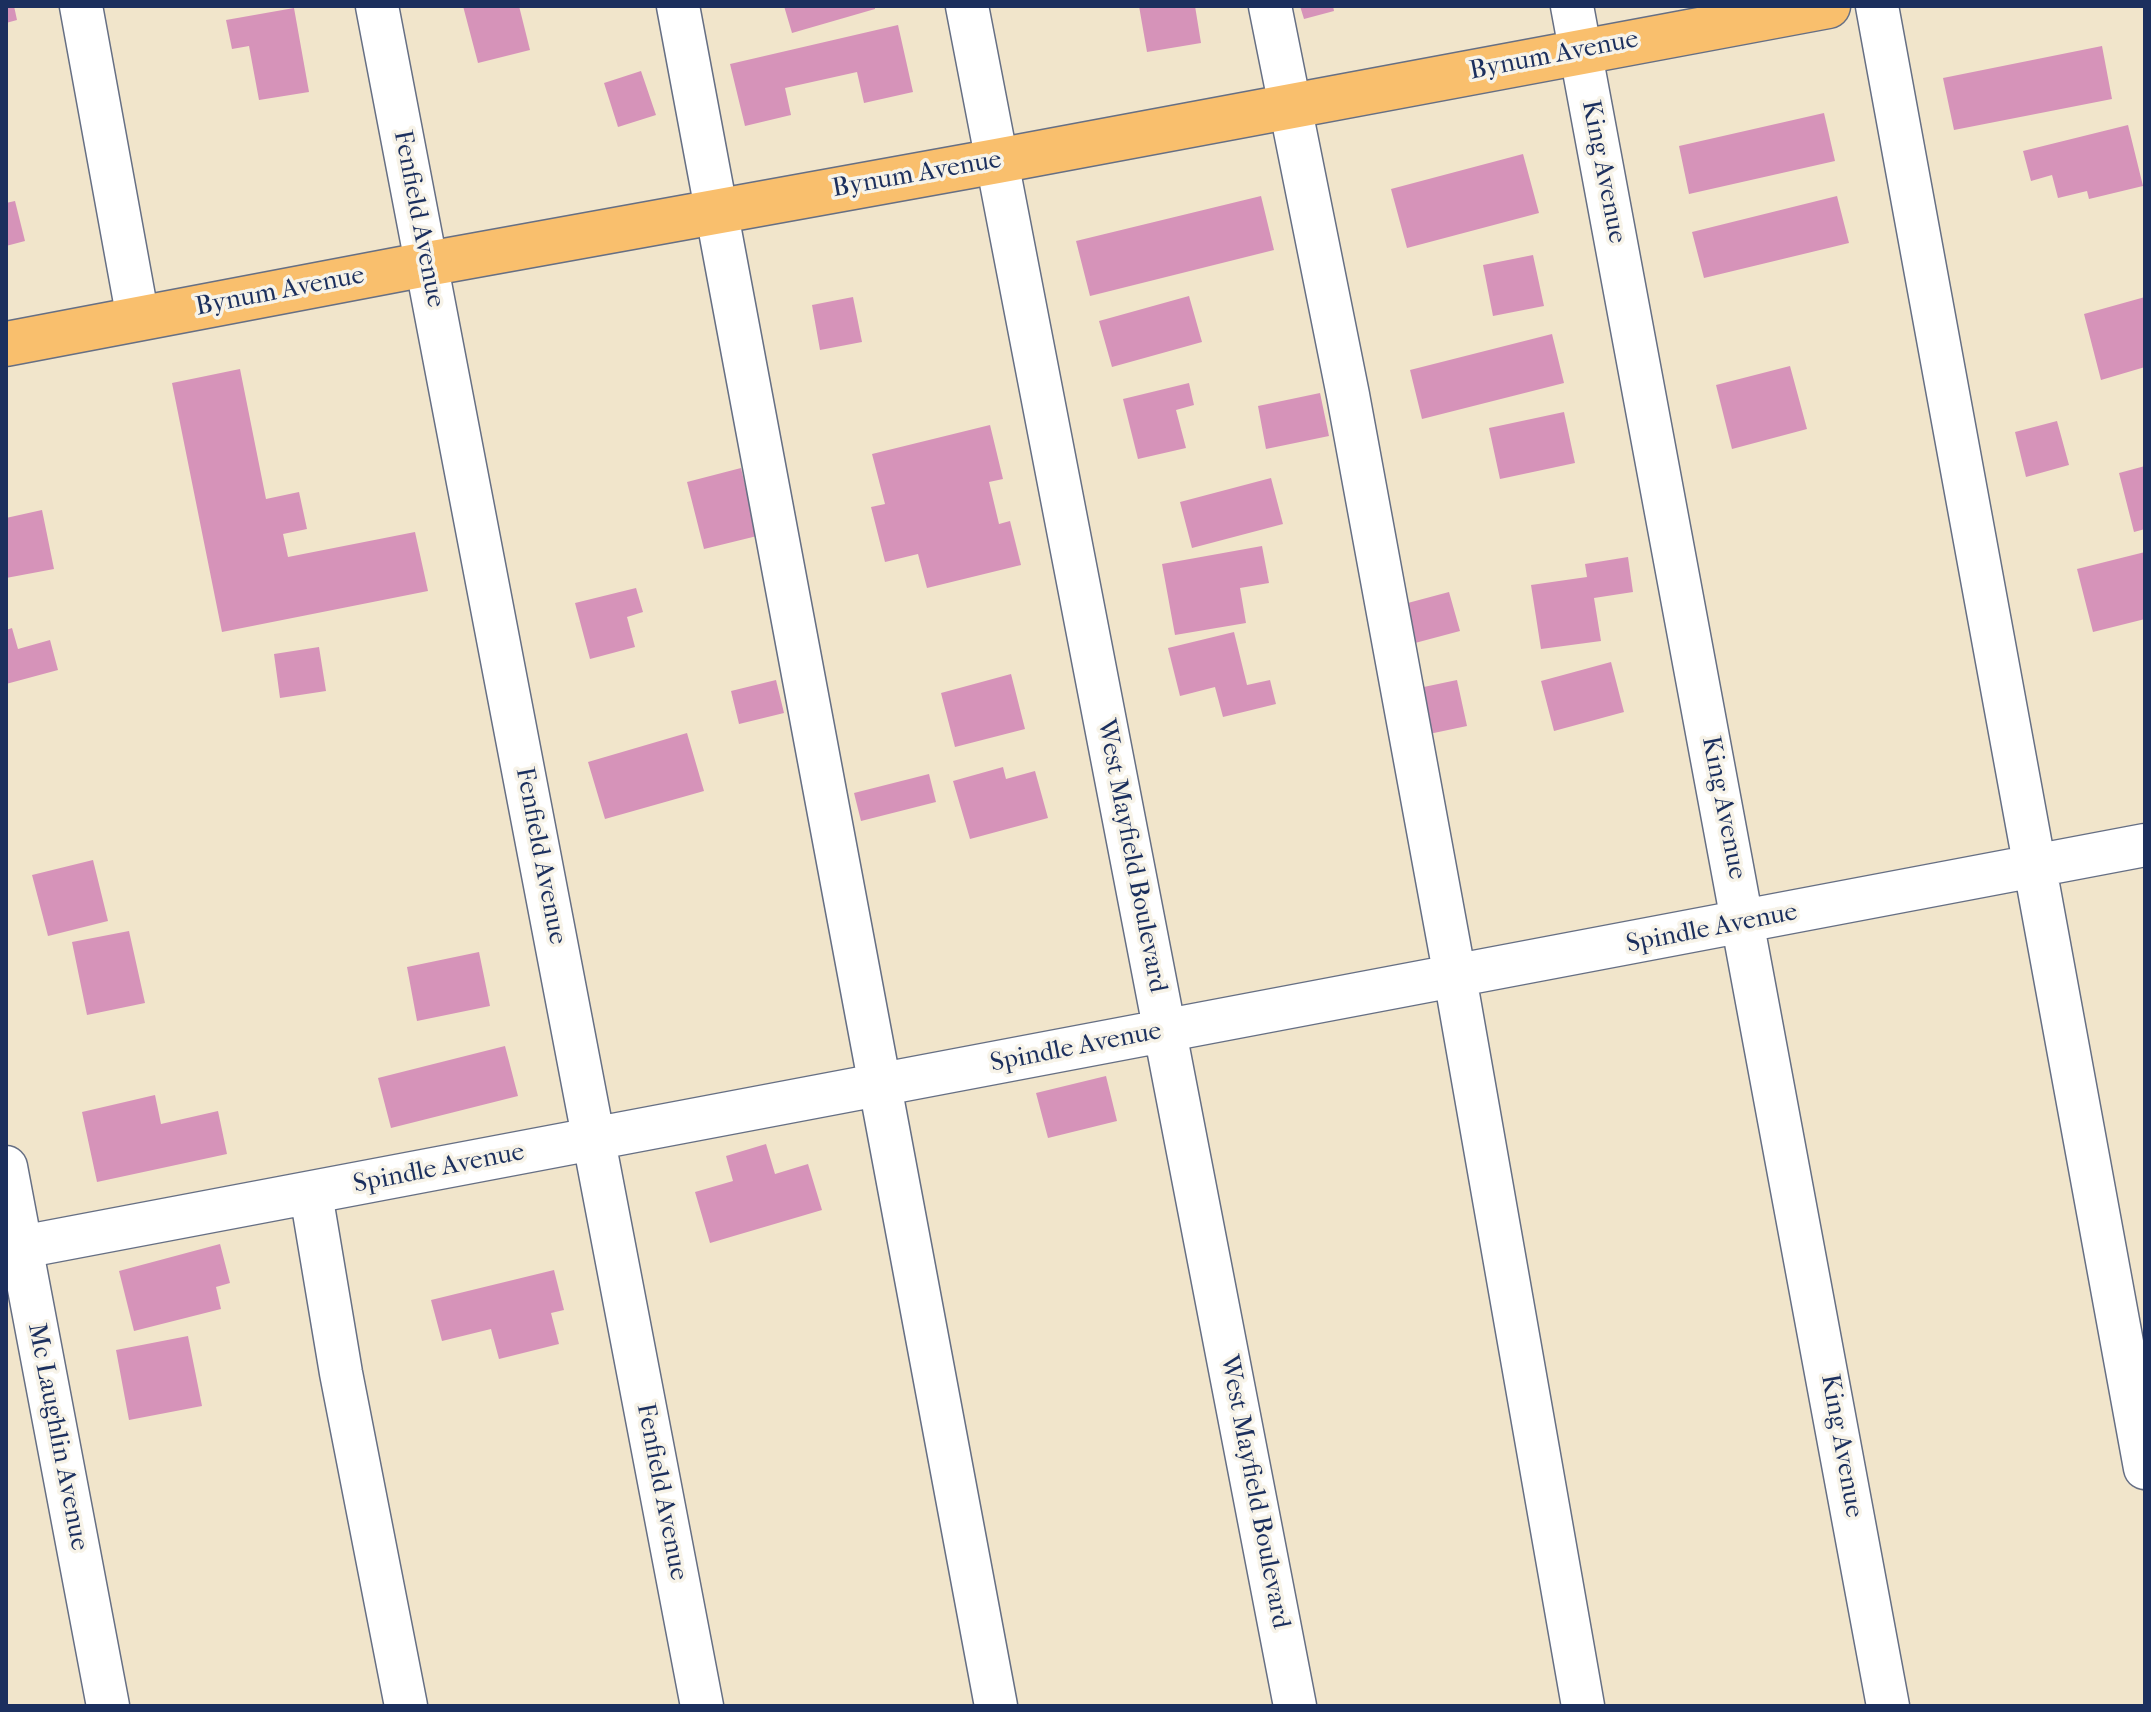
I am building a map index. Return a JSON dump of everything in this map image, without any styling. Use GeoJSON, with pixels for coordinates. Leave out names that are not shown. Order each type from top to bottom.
{"type":"FeatureCollection","features":[{"type":"Feature","properties":{"kind":"main road","name":"Bynum Avenue"},"geometry":{"type":"LineString","coordinates":[[6,344],[1828,6]]}},
{"type":"Feature","properties":{"kind":"street"},"geometry":{"type":"LineString","coordinates":[[81,6],[138,319]]}},
{"type":"Feature","properties":{"kind":"street","name":"Fenfield Avenue"},"geometry":{"type":"LineString","coordinates":[[377,6],[702,1706]]}},
{"type":"Feature","properties":{"kind":"street"},"geometry":{"type":"LineString","coordinates":[[678,6],[996,1706]]}},
{"type":"Feature","properties":{"kind":"street","name":"West Mayfield Boulevard"},"geometry":{"type":"LineString","coordinates":[[967,6],[1295,1706]]}},
{"type":"Feature","properties":{"kind":"street"},"geometry":{"type":"LineString","coordinates":[[1270,6],[1348,395],[1455,977],[1583,1706]]}},
{"type":"Feature","properties":{"kind":"street","name":"King Avenue"},"geometry":{"type":"LineString","coordinates":[[1572,6],[1745,923],[1888,1706]]}},
{"type":"Feature","properties":{"kind":"street"},"geometry":{"type":"LineString","coordinates":[[1877,6],[2145,1468]]}},
{"type":"Feature","properties":{"kind":"street","name":"Spindle Avenue"},"geometry":{"type":"LineString","coordinates":[[14,1249],[2145,845]]}},
{"type":"Feature","properties":{"kind":"street","name":"Mc Laughlin Avenue"},"geometry":{"type":"LineString","coordinates":[[6,1167],[14,1249],[108,1706]]}},
{"type":"Feature","properties":{"kind":"street"},"geometry":{"type":"LineString","coordinates":[[311,1194],[341,1373],[406,1706]]}},
{"type":"Feature","properties":{"kind":"building"},"geometry":{"type":"Polygon","coordinates":[[[6,6],[14,6],[17,20],[6,23],[6,6]]]}},
{"type":"Feature","properties":{"kind":"building"},"geometry":{"type":"Polygon","coordinates":[[[463,6],[519,6],[530,50],[478,63],[463,6]]]}},
{"type":"Feature","properties":{"kind":"building"},"geometry":{"type":"Polygon","coordinates":[[[784,6],[875,6],[875,9],[792,33],[784,6]]]}},
{"type":"Feature","properties":{"kind":"building"},"geometry":{"type":"Polygon","coordinates":[[[1139,6],[1195,6],[1201,43],[1147,52],[1139,6]]]}},
{"type":"Feature","properties":{"kind":"building"},"geometry":{"type":"Polygon","coordinates":[[[1300,6],[1333,6],[1334,11],[1304,19],[1300,6]]]}},
{"type":"Feature","properties":{"kind":"building"},"geometry":{"type":"Polygon","coordinates":[[[294,8],[309,92],[259,100],[249,46],[232,49],[226,20],[294,8]]]}},
{"type":"Feature","properties":{"kind":"building"},"geometry":{"type":"Polygon","coordinates":[[[898,25],[913,92],[864,103],[857,72],[785,88],[791,115],[745,126],[730,64],[898,25]]]}},
{"type":"Feature","properties":{"kind":"building"},"geometry":{"type":"Polygon","coordinates":[[[2102,46],[2112,99],[1954,130],[1943,78],[2102,46]]]}},
{"type":"Feature","properties":{"kind":"building"},"geometry":{"type":"Polygon","coordinates":[[[641,71],[656,115],[618,127],[604,83],[641,71]]]}},
{"type":"Feature","properties":{"kind":"building"},"geometry":{"type":"Polygon","coordinates":[[[1824,113],[1835,161],[1689,194],[1679,146],[1824,113]]]}},
{"type":"Feature","properties":{"kind":"building"},"geometry":{"type":"Polygon","coordinates":[[[2128,125],[2143,186],[2089,199],[2087,191],[2058,198],[2052,175],[2031,181],[2023,151],[2128,125]]]}},
{"type":"Feature","properties":{"kind":"building"},"geometry":{"type":"Polygon","coordinates":[[[1523,154],[1539,213],[1407,248],[1391,189],[1523,154]]]}},
{"type":"Feature","properties":{"kind":"building"},"geometry":{"type":"Polygon","coordinates":[[[1261,196],[1274,250],[1090,296],[1076,241],[1261,196]]]}},
{"type":"Feature","properties":{"kind":"building"},"geometry":{"type":"Polygon","coordinates":[[[1837,196],[1849,243],[1704,278],[1692,232],[1837,196]]]}},
{"type":"Feature","properties":{"kind":"building"},"geometry":{"type":"Polygon","coordinates":[[[15,201],[25,241],[6,246],[6,203],[15,201]]]}},
{"type":"Feature","properties":{"kind":"building"},"geometry":{"type":"Polygon","coordinates":[[[1533,255],[1544,306],[1493,316],[1483,265],[1533,255]]]}},
{"type":"Feature","properties":{"kind":"building"},"geometry":{"type":"Polygon","coordinates":[[[1189,296],[1202,342],[1112,367],[1099,321],[1189,296]]]}},
{"type":"Feature","properties":{"kind":"building"},"geometry":{"type":"Polygon","coordinates":[[[853,297],[862,342],[820,350],[812,305],[853,297]]]}},
{"type":"Feature","properties":{"kind":"building"},"geometry":{"type":"Polygon","coordinates":[[[2145,297],[2145,367],[2101,380],[2084,314],[2145,297]]]}},
{"type":"Feature","properties":{"kind":"building"},"geometry":{"type":"Polygon","coordinates":[[[1552,334],[1564,383],[1422,419],[1410,370],[1552,334]]]}},
{"type":"Feature","properties":{"kind":"building"},"geometry":{"type":"Polygon","coordinates":[[[1790,366],[1807,429],[1732,449],[1716,385],[1790,366]]]}},
{"type":"Feature","properties":{"kind":"building"},"geometry":{"type":"Polygon","coordinates":[[[240,369],[266,499],[299,492],[307,529],[283,534],[288,557],[415,532],[428,591],[222,632],[172,383],[240,369]]]}},
{"type":"Feature","properties":{"kind":"building"},"geometry":{"type":"Polygon","coordinates":[[[1189,383],[1194,405],[1176,410],[1186,448],[1138,459],[1123,399],[1189,383]]]}},
{"type":"Feature","properties":{"kind":"building"},"geometry":{"type":"Polygon","coordinates":[[[1320,393],[1329,436],[1266,449],[1258,406],[1320,393]]]}},
{"type":"Feature","properties":{"kind":"building"},"geometry":{"type":"Polygon","coordinates":[[[1564,412],[1575,463],[1500,479],[1489,428],[1564,412]]]}},
{"type":"Feature","properties":{"kind":"building"},"geometry":{"type":"Polygon","coordinates":[[[2057,421],[2069,465],[2026,477],[2015,432],[2057,421]]]}},
{"type":"Feature","properties":{"kind":"building"},"geometry":{"type":"Polygon","coordinates":[[[990,425],[1003,479],[989,482],[999,524],[1010,521],[1021,565],[927,588],[918,554],[885,562],[871,507],[885,504],[872,454],[990,425]]]}},
{"type":"Feature","properties":{"kind":"building"},"geometry":{"type":"Polygon","coordinates":[[[2145,466],[2145,529],[2134,532],[2119,473],[2145,466]]]}},
{"type":"Feature","properties":{"kind":"building"},"geometry":{"type":"Polygon","coordinates":[[[741,468],[757,536],[704,549],[687,482],[741,468]]]}},
{"type":"Feature","properties":{"kind":"building"},"geometry":{"type":"Polygon","coordinates":[[[1271,478],[1283,524],[1192,548],[1180,502],[1271,478]]]}},
{"type":"Feature","properties":{"kind":"building"},"geometry":{"type":"Polygon","coordinates":[[[42,510],[54,569],[6,578],[6,518],[42,510]]]}},
{"type":"Feature","properties":{"kind":"building"},"geometry":{"type":"Polygon","coordinates":[[[1262,546],[1269,583],[1240,588],[1246,623],[1175,635],[1162,564],[1262,546]]]}},
{"type":"Feature","properties":{"kind":"building"},"geometry":{"type":"Polygon","coordinates":[[[2145,552],[2145,619],[2093,632],[2077,569],[2145,552]]]}},
{"type":"Feature","properties":{"kind":"building"},"geometry":{"type":"Polygon","coordinates":[[[1628,557],[1633,592],[1594,598],[1601,641],[1541,649],[1531,585],[1587,577],[1585,564],[1628,557]]]}},
{"type":"Feature","properties":{"kind":"building"},"geometry":{"type":"Polygon","coordinates":[[[636,588],[643,612],[627,617],[635,647],[590,659],[575,603],[636,588]]]}},
{"type":"Feature","properties":{"kind":"building"},"geometry":{"type":"Polygon","coordinates":[[[1449,592],[1460,631],[1415,643],[1404,604],[1449,592]]]}},
{"type":"Feature","properties":{"kind":"building"},"geometry":{"type":"Polygon","coordinates":[[[12,628],[18,649],[50,640],[58,670],[6,684],[6,630],[12,628]]]}},
{"type":"Feature","properties":{"kind":"building"},"geometry":{"type":"Polygon","coordinates":[[[1234,632],[1247,685],[1270,680],[1276,704],[1223,717],[1215,687],[1180,696],[1168,648],[1234,632]]]}},
{"type":"Feature","properties":{"kind":"building"},"geometry":{"type":"Polygon","coordinates":[[[319,647],[326,691],[280,698],[274,654],[319,647]]]}},
{"type":"Feature","properties":{"kind":"building"},"geometry":{"type":"Polygon","coordinates":[[[1611,662],[1624,712],[1554,731],[1541,681],[1611,662]]]}},
{"type":"Feature","properties":{"kind":"building"},"geometry":{"type":"Polygon","coordinates":[[[1011,674],[1025,729],[955,747],[941,693],[1011,674]]]}},
{"type":"Feature","properties":{"kind":"building"},"geometry":{"type":"Polygon","coordinates":[[[776,680],[784,713],[739,724],[731,691],[776,680]]]}},
{"type":"Feature","properties":{"kind":"building"},"geometry":{"type":"Polygon","coordinates":[[[1457,680],[1467,726],[1429,734],[1419,688],[1457,680]]]}},
{"type":"Feature","properties":{"kind":"building"},"geometry":{"type":"Polygon","coordinates":[[[687,733],[704,791],[605,819],[588,762],[687,733]]]}},
{"type":"Feature","properties":{"kind":"building"},"geometry":{"type":"Polygon","coordinates":[[[1003,767],[1006,779],[1035,771],[1048,818],[970,839],[953,781],[1003,767]]]}},
{"type":"Feature","properties":{"kind":"building"},"geometry":{"type":"Polygon","coordinates":[[[929,774],[936,802],[861,821],[854,793],[929,774]]]}},
{"type":"Feature","properties":{"kind":"building"},"geometry":{"type":"Polygon","coordinates":[[[93,860],[108,921],[48,936],[32,875],[93,860]]]}},
{"type":"Feature","properties":{"kind":"building"},"geometry":{"type":"Polygon","coordinates":[[[129,931],[145,1003],[87,1015],[72,942],[129,931]]]}},
{"type":"Feature","properties":{"kind":"building"},"geometry":{"type":"Polygon","coordinates":[[[479,952],[490,1006],[417,1021],[407,967],[479,952]]]}},
{"type":"Feature","properties":{"kind":"building"},"geometry":{"type":"Polygon","coordinates":[[[505,1046],[518,1096],[391,1128],[378,1078],[505,1046]]]}},
{"type":"Feature","properties":{"kind":"building"},"geometry":{"type":"Polygon","coordinates":[[[1106,1076],[1117,1121],[1048,1138],[1036,1093],[1106,1076]]]}},
{"type":"Feature","properties":{"kind":"building"},"geometry":{"type":"Polygon","coordinates":[[[155,1095],[161,1124],[218,1111],[227,1154],[97,1182],[82,1112],[155,1095]]]}},
{"type":"Feature","properties":{"kind":"building"},"geometry":{"type":"Polygon","coordinates":[[[766,1144],[775,1174],[808,1164],[822,1210],[710,1243],[695,1192],[733,1181],[726,1156],[766,1144]]]}},
{"type":"Feature","properties":{"kind":"building"},"geometry":{"type":"Polygon","coordinates":[[[220,1244],[230,1283],[216,1287],[221,1309],[134,1331],[119,1271],[220,1244]]]}},
{"type":"Feature","properties":{"kind":"building"},"geometry":{"type":"Polygon","coordinates":[[[554,1270],[564,1310],[551,1313],[559,1344],[499,1359],[491,1329],[442,1341],[431,1300],[554,1270]]]}},
{"type":"Feature","properties":{"kind":"building"},"geometry":{"type":"Polygon","coordinates":[[[188,1336],[202,1406],[129,1420],[116,1350],[188,1336]]]}}]}
